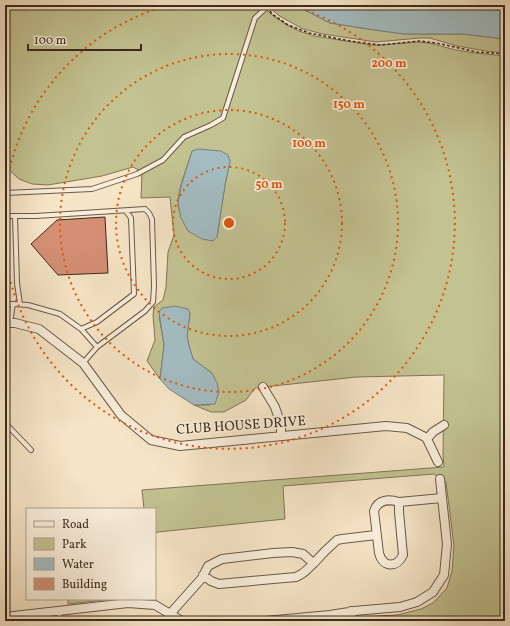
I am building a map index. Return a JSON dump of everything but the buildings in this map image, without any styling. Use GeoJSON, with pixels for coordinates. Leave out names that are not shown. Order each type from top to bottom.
{"type":"FeatureCollection","features":[{"type":"Feature","properties":{"kind":"street","name":"CLUB HOUSE DRIVE"},"geometry":{"type":"LineString","coordinates":[[7,323],[15,322],[39,329],[83,363],[121,415],[151,440],[180,446],[386,426],[407,428],[427,439]]}},
{"type":"Feature","properties":{"kind":"street"},"geometry":{"type":"LineString","coordinates":[[263,387],[276,407],[281,425],[282,436]]}},
{"type":"Feature","properties":{"kind":"street"},"geometry":{"type":"LineString","coordinates":[[438,462],[427,439],[433,432],[444,425]]}},
{"type":"Feature","properties":{"kind":"street"},"geometry":{"type":"LineString","coordinates":[[265,621],[400,607],[417,602],[433,592],[444,575],[447,544],[440,479]]}},
{"type":"Feature","properties":{"kind":"street"},"geometry":{"type":"LineString","coordinates":[[399,502],[403,555],[396,563],[391,565],[385,564],[380,559],[376,535],[374,510],[376,505],[380,502],[393,500],[399,502],[442,498]]}},
{"type":"Feature","properties":{"kind":"street"},"geometry":{"type":"LineString","coordinates":[[203,575],[211,581],[219,584],[296,577],[303,574],[337,540],[376,535]]}},
{"type":"Feature","properties":{"kind":"street"},"geometry":{"type":"LineString","coordinates":[[170,614],[203,575],[208,566],[222,559],[292,552],[303,554],[314,563]]}},
{"type":"Feature","properties":{"kind":"street"},"geometry":{"type":"LineString","coordinates":[[5,617],[128,603],[155,605],[182,621]]}},
{"type":"Feature","properties":{"kind":"street"},"geometry":{"type":"LineString","coordinates":[[351,612],[352,621]]}},
{"type":"Feature","properties":{"kind":"lane"},"geometry":{"type":"LineString","coordinates":[[5,193],[92,189],[137,174],[163,160],[184,137],[223,118],[255,18],[267,7]]}},
{"type":"Feature","properties":{"kind":"lane"},"geometry":{"type":"LineString","coordinates":[[5,216],[36,216],[145,210],[149,213],[152,219],[153,302],[145,310],[97,347],[83,363]]}},
{"type":"Feature","properties":{"kind":"lane"},"geometry":{"type":"LineString","coordinates":[[80,329],[97,322],[134,294],[131,218],[126,211]]}},
{"type":"Feature","properties":{"kind":"lane"},"geometry":{"type":"LineString","coordinates":[[15,216],[17,283],[20,304]]}},
{"type":"Feature","properties":{"kind":"lane"},"geometry":{"type":"LineString","coordinates":[[5,304],[28,305],[60,314],[80,329],[97,347]]}},
{"type":"Feature","properties":{"kind":"lane"},"geometry":{"type":"LineString","coordinates":[[7,323],[13,304]]}},
{"type":"Feature","properties":{"kind":"lane"},"geometry":{"type":"LineString","coordinates":[[5,428],[9,427],[31,450]]}},
{"type":"Feature","properties":{"kind":"lane"},"geometry":{"type":"LineString","coordinates":[[59,611],[60,621]]}},
{"type":"Feature","properties":{"kind":"path"},"geometry":{"type":"LineString","coordinates":[[267,7],[272,14],[288,25],[309,33],[379,45],[420,41],[477,52],[505,54]]}},
{"type":"Feature","properties":{"kind":"green space"},"geometry":{"type":"Polygon","coordinates":[[[5,5],[262,5],[272,15],[287,25],[314,36],[371,45],[416,42],[429,43],[456,50],[505,56],[505,621],[358,621],[358,617],[397,615],[421,609],[433,603],[447,588],[452,571],[454,546],[446,482],[434,474],[283,486],[285,519],[156,533],[156,508],[144,508],[142,490],[444,467],[444,375],[356,377],[255,388],[246,400],[224,412],[211,412],[194,405],[210,405],[212,373],[193,359],[187,336],[190,313],[159,316],[164,345],[160,379],[147,361],[155,340],[153,315],[154,307],[163,300],[166,287],[168,252],[174,235],[170,197],[141,198],[142,172],[133,167],[102,176],[48,185],[32,184],[19,179],[5,166],[5,5]],[[192,151],[178,199],[182,218],[188,231],[213,241],[217,237],[230,161],[192,151]]]}},
{"type":"Feature","properties":{"kind":"green space"},"geometry":{"type":"Polygon","coordinates":[[[267,5],[295,5],[330,23],[375,30],[404,34],[463,34],[505,39],[505,53],[457,46],[430,38],[376,42],[323,34],[303,29],[278,15],[267,5]]]}},
{"type":"Feature","properties":{"kind":"green space"},"geometry":{"type":"Polygon","coordinates":[[[367,5],[461,5],[418,6],[367,5]]]}},
{"type":"Feature","properties":{"kind":"green space"},"geometry":{"type":"Polygon","coordinates":[[[461,5],[505,5],[505,10],[497,10],[461,5]]]}},
{"type":"Feature","properties":{"kind":"green space"},"geometry":{"type":"Polygon","coordinates":[[[68,600],[102,600],[68,604],[68,600]]]}},
{"type":"Feature","properties":{"kind":"water"},"geometry":{"type":"Polygon","coordinates":[[[295,5],[461,5],[505,10],[505,39],[463,34],[404,34],[330,23],[295,5]]]}},
{"type":"Feature","properties":{"kind":"water"},"geometry":{"type":"Polygon","coordinates":[[[198,149],[221,151],[228,155],[230,161],[217,237],[213,241],[202,239],[188,231],[181,218],[178,203],[181,186],[192,151],[198,149]]]}},
{"type":"Feature","properties":{"kind":"water"},"geometry":{"type":"Polygon","coordinates":[[[175,306],[188,309],[190,313],[187,336],[189,346],[193,359],[212,373],[217,383],[219,392],[215,404],[194,405],[169,389],[160,379],[164,345],[159,312],[162,308],[175,306]]]}}]}
